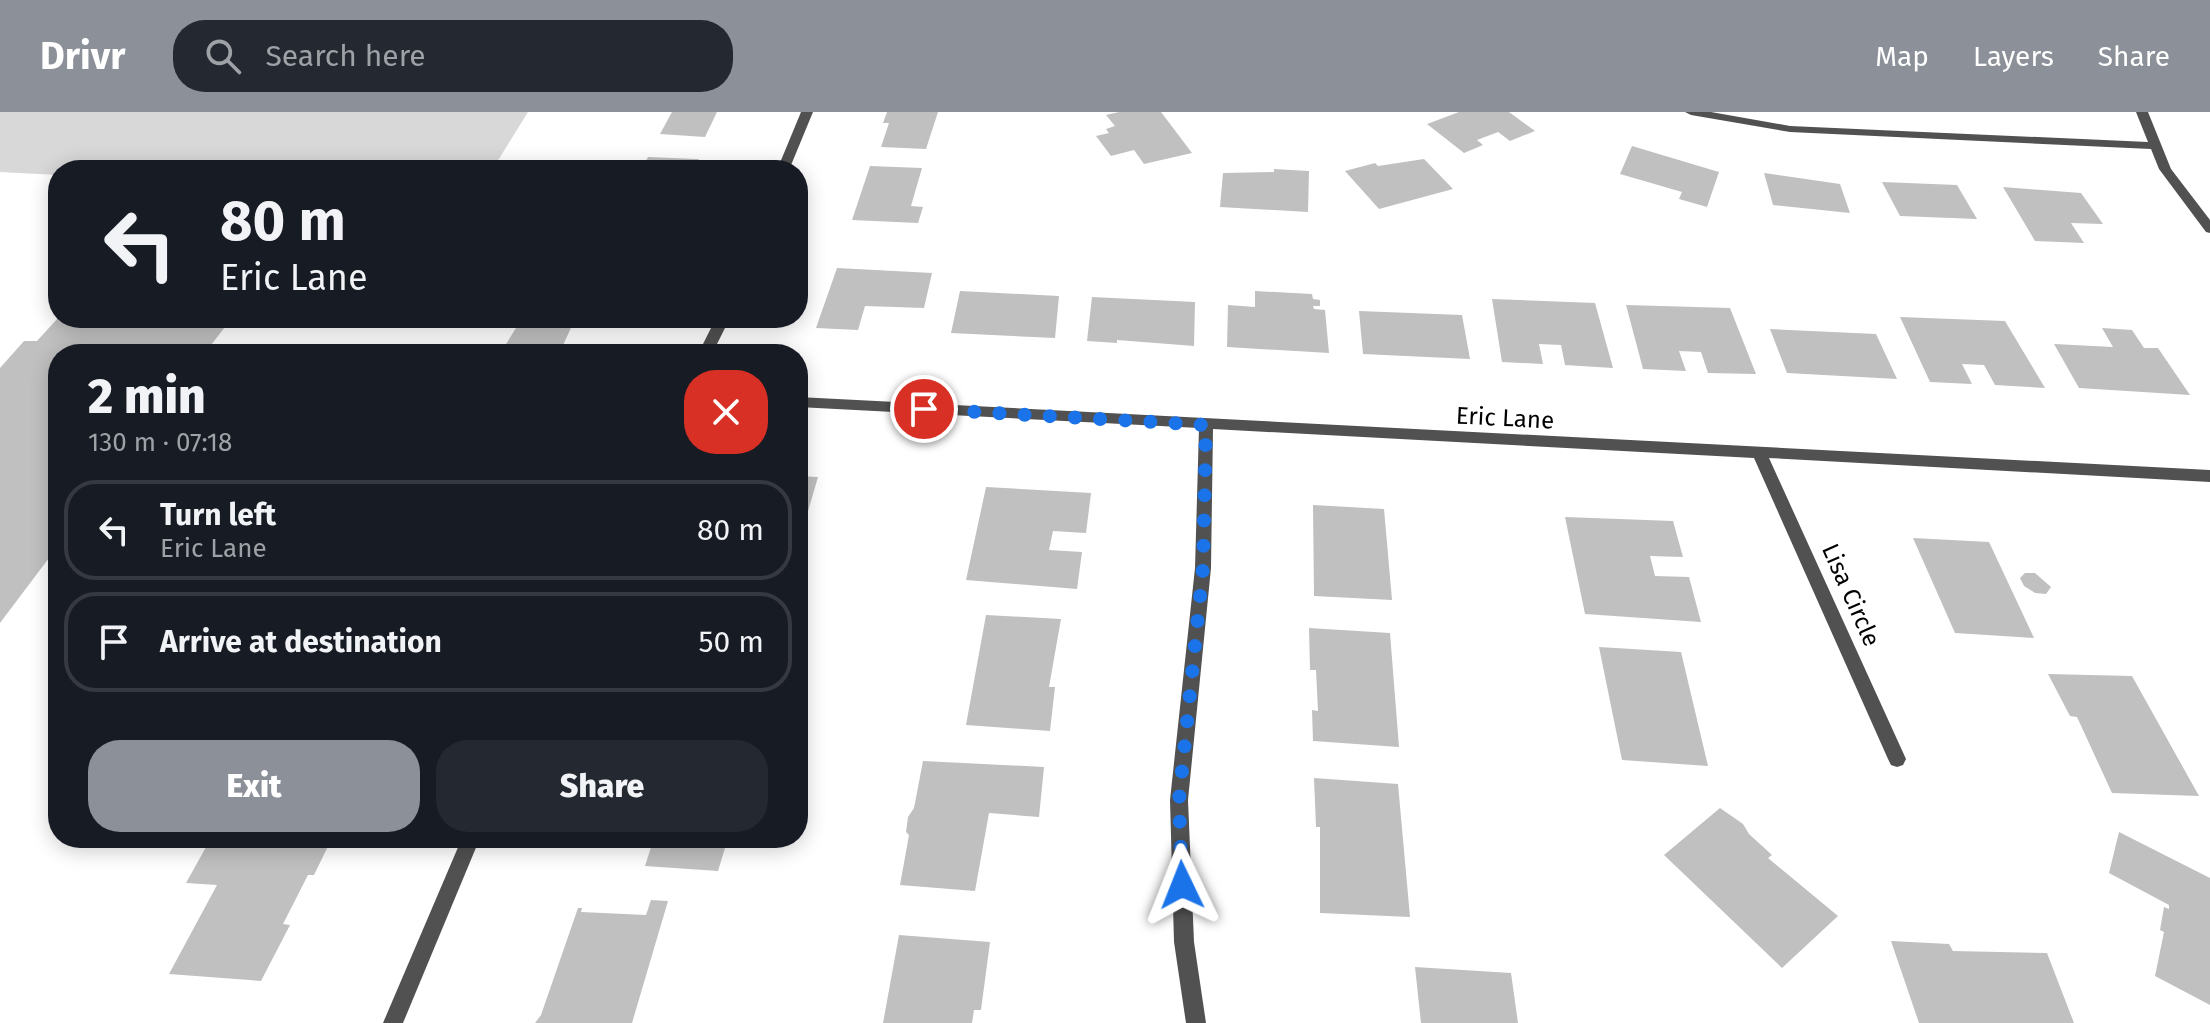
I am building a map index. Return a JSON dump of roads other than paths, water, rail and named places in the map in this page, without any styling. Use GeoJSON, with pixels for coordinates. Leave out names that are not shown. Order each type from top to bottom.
{"type":"FeatureCollection","features":[{"type":"Feature","properties":{"kind":"street"},"geometry":{"type":"LineString","coordinates":[[787,160],[807,112]]}},
{"type":"Feature","properties":{"kind":"street"},"geometry":{"type":"LineString","coordinates":[[1691,112],[1790,129],[2155,146]]}},
{"type":"Feature","properties":{"kind":"street"},"geometry":{"type":"LineString","coordinates":[[2142,112],[2165,169],[2210,229]]}},
{"type":"Feature","properties":{"kind":"street","name":"Eric Lane"},"geometry":{"type":"LineString","coordinates":[[808,403],[2210,476]]}},
{"type":"Feature","properties":{"kind":"street"},"geometry":{"type":"LineString","coordinates":[[1196,1023],[1184,942],[1179,800],[1203,568],[1206,425]]}},
{"type":"Feature","properties":{"kind":"street","name":"Lisa Circle"},"geometry":{"type":"LineString","coordinates":[[1759,452],[1897,759]]}},
{"type":"Feature","properties":{"kind":"street"},"geometry":{"type":"LineString","coordinates":[[393,1023],[467,848]]}}]}
